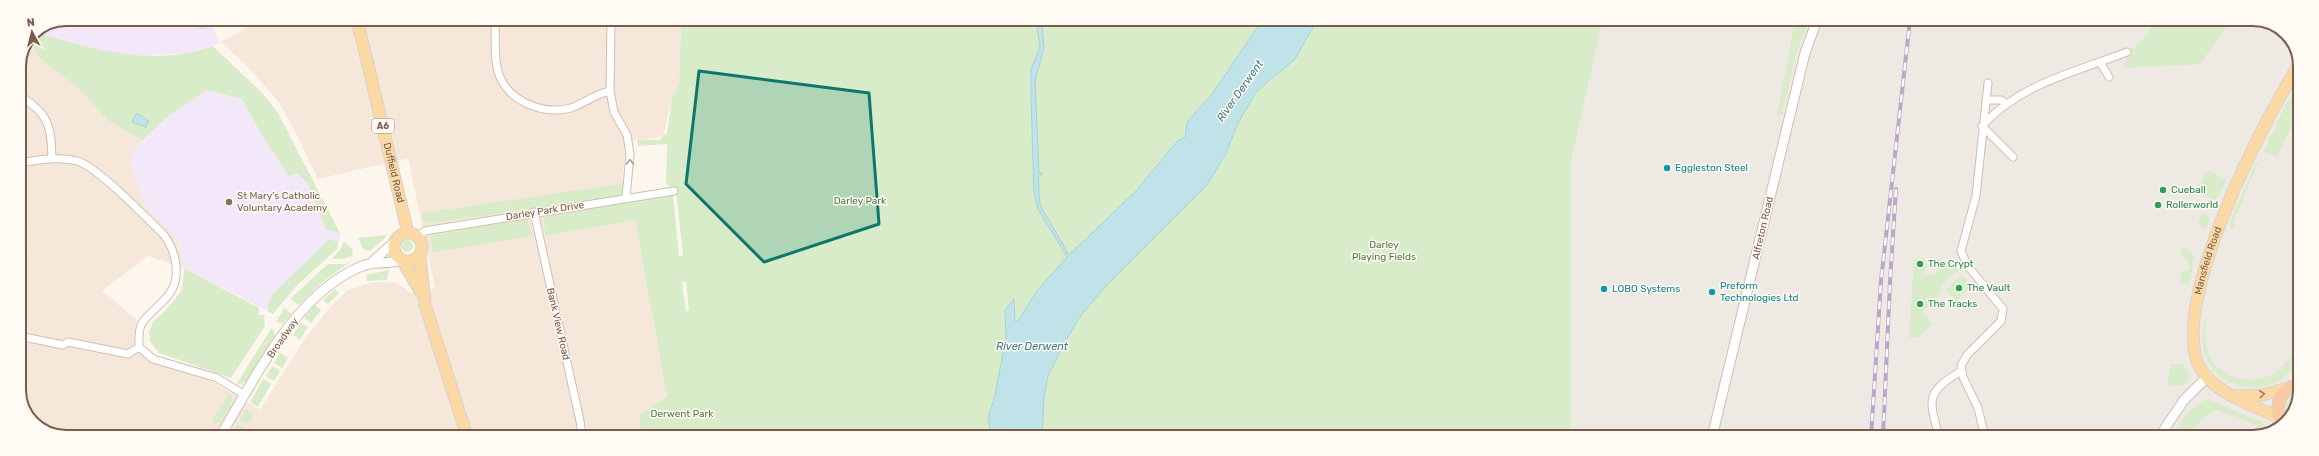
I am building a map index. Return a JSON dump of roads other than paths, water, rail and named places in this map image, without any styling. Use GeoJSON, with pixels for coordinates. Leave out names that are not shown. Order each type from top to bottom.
{"type":"FeatureCollection","features":[{"type":"Feature","properties":{"kind":"highway"},"geometry":{"type":"LineString","coordinates":[[2281,418],[2278,405],[2280,398],[2293,387]]}},
{"type":"Feature","properties":{"kind":"main road","name":"Duffield Road"},"geometry":{"type":"LineString","coordinates":[[360,26],[408,233]]}},
{"type":"Feature","properties":{"kind":"main road","name":"Mansfield Road"},"geometry":{"type":"LineString","coordinates":[[2277,421],[2222,390],[2208,376],[2200,366],[2193,340],[2193,325],[2206,261],[2237,181],[2286,84],[2293,74]]}},
{"type":"Feature","properties":{"kind":"main road"},"geometry":{"type":"LineString","coordinates":[[425,305],[420,254],[422,247],[418,237],[408,233],[398,236],[394,242],[395,253],[415,280],[425,305],[465,430]]}},
{"type":"Feature","properties":{"kind":"main road"},"geometry":{"type":"LineString","coordinates":[[401,260],[410,261],[420,254]]}},
{"type":"Feature","properties":{"kind":"main road"},"geometry":{"type":"LineString","coordinates":[[2235,396],[2262,395],[2293,385]]}},
{"type":"Feature","properties":{"kind":"street"},"geometry":{"type":"LineString","coordinates":[[496,26],[496,55],[500,78],[507,88],[526,104],[539,108],[564,109],[574,106],[600,93],[610,91]]}},
{"type":"Feature","properties":{"kind":"street"},"geometry":{"type":"LineString","coordinates":[[612,26],[610,91],[614,112],[629,141],[630,154],[626,198]]}},
{"type":"Feature","properties":{"kind":"street","name":"Alfreton Road"},"geometry":{"type":"LineString","coordinates":[[1714,430],[1805,53],[1816,26]]}},
{"type":"Feature","properties":{"kind":"street"},"geometry":{"type":"LineString","coordinates":[[1982,126],[2006,104],[2021,93],[2050,79],[2128,52]]}},
{"type":"Feature","properties":{"kind":"street"},"geometry":{"type":"LineString","coordinates":[[2100,62],[2109,76]]}},
{"type":"Feature","properties":{"kind":"street"},"geometry":{"type":"LineString","coordinates":[[1982,430],[1976,402],[1961,371],[1961,366],[1967,355],[2001,321],[2004,314],[2003,308],[1963,259],[1961,251],[1964,234],[1976,196],[1982,126],[1988,83]]}},
{"type":"Feature","properties":{"kind":"street"},"geometry":{"type":"LineString","coordinates":[[26,100],[44,114],[51,130],[52,159]]}},
{"type":"Feature","properties":{"kind":"street"},"geometry":{"type":"LineString","coordinates":[[1986,100],[2001,100],[2006,104]]}},
{"type":"Feature","properties":{"kind":"street"},"geometry":{"type":"LineString","coordinates":[[1982,126],[2013,157]]}},
{"type":"Feature","properties":{"kind":"street"},"geometry":{"type":"LineString","coordinates":[[26,162],[52,159],[78,161],[95,172],[164,235],[172,247],[176,268],[173,287],[170,294],[142,323],[139,330],[139,347],[153,359],[217,378],[245,395]]}},
{"type":"Feature","properties":{"kind":"street","name":"Darley Park Drive"},"geometry":{"type":"LineString","coordinates":[[418,237],[425,231],[534,212],[674,191]]}},
{"type":"Feature","properties":{"kind":"street","name":"Bank View Road"},"geometry":{"type":"LineString","coordinates":[[534,212],[581,430]]}},
{"type":"Feature","properties":{"kind":"street","name":"Broadway"},"geometry":{"type":"LineString","coordinates":[[224,430],[285,331],[315,297],[345,275],[370,264],[394,242]]}},
{"type":"Feature","properties":{"kind":"street","name":"Broadway"},"geometry":{"type":"LineString","coordinates":[[370,264],[387,264],[401,260]]}},
{"type":"Feature","properties":{"kind":"street"},"geometry":{"type":"LineString","coordinates":[[26,337],[63,345],[68,342],[128,354],[139,347]]}},
{"type":"Feature","properties":{"kind":"street"},"geometry":{"type":"LineString","coordinates":[[1937,430],[1932,409],[1932,396],[1939,387],[1961,371]]}},
{"type":"Feature","properties":{"kind":"street"},"geometry":{"type":"LineString","coordinates":[[2164,430],[2184,400],[2208,376]]}},
{"type":"Feature","properties":{"kind":"water","name":"River Derwent"},"geometry":{"type":"Polygon","coordinates":[[[1037,26],[1042,26],[1044,47],[1035,81],[1039,173],[1043,174],[1038,178],[1040,205],[1069,255],[1136,191],[1177,141],[1185,137],[1187,122],[1212,94],[1258,26],[1314,26],[1295,59],[1256,92],[1238,123],[1226,153],[1207,185],[1106,286],[1079,318],[1048,376],[1044,398],[1042,430],[990,430],[988,417],[994,399],[1006,338],[1005,310],[1014,299],[1015,321],[1018,321],[1037,291],[1067,257],[1038,209],[1034,194],[1031,70],[1040,46],[1037,26]]]}},
{"type":"Feature","properties":{"kind":"water"},"geometry":{"type":"Polygon","coordinates":[[[137,113],[149,121],[146,127],[132,122],[137,113]]]}},
{"type":"Feature","properties":{"kind":"railway"},"geometry":{"type":"LineString","coordinates":[[1871,430],[1881,281],[1909,26]]}},
{"type":"Feature","properties":{"kind":"railway"},"geometry":{"type":"LineString","coordinates":[[1883,430],[1896,189]]}},
{"type":"Feature","properties":{"kind":"place","name":"Eggleston Steel"},"geometry":{"type":"Point","coordinates":[1667,168]}},
{"type":"Feature","properties":{"kind":"place","name":"Cueball"},"geometry":{"type":"Point","coordinates":[2163,190]}},
{"type":"Feature","properties":{"kind":"place","name":"St Mary's Catholic Voluntary Academy"},"geometry":{"type":"Point","coordinates":[229,202]}},
{"type":"Feature","properties":{"kind":"place","name":"Rollerworld"},"geometry":{"type":"Point","coordinates":[2158,205]}},
{"type":"Feature","properties":{"kind":"place","name":"The Crypt"},"geometry":{"type":"Point","coordinates":[1920,264]}},
{"type":"Feature","properties":{"kind":"place","name":"The Vault"},"geometry":{"type":"Point","coordinates":[1959,288]}},
{"type":"Feature","properties":{"kind":"place","name":"LOBO Systems"},"geometry":{"type":"Point","coordinates":[1604,289]}},
{"type":"Feature","properties":{"kind":"place","name":"Preform Technologies Ltd"},"geometry":{"type":"Point","coordinates":[1712,292]}},
{"type":"Feature","properties":{"kind":"place","name":"The Tracks"},"geometry":{"type":"Point","coordinates":[1920,304]}},
{"type":"Feature","properties":{"kind":"park label","name":"Darley Park"},"geometry":{"type":"Point","coordinates":[860,201]}},
{"type":"Feature","properties":{"kind":"park label","name":"Darley Playing Fields"},"geometry":{"type":"Point","coordinates":[1384,250]}},
{"type":"Feature","properties":{"kind":"park label","name":"Derwent Park"},"geometry":{"type":"Point","coordinates":[682,414]}}]}
